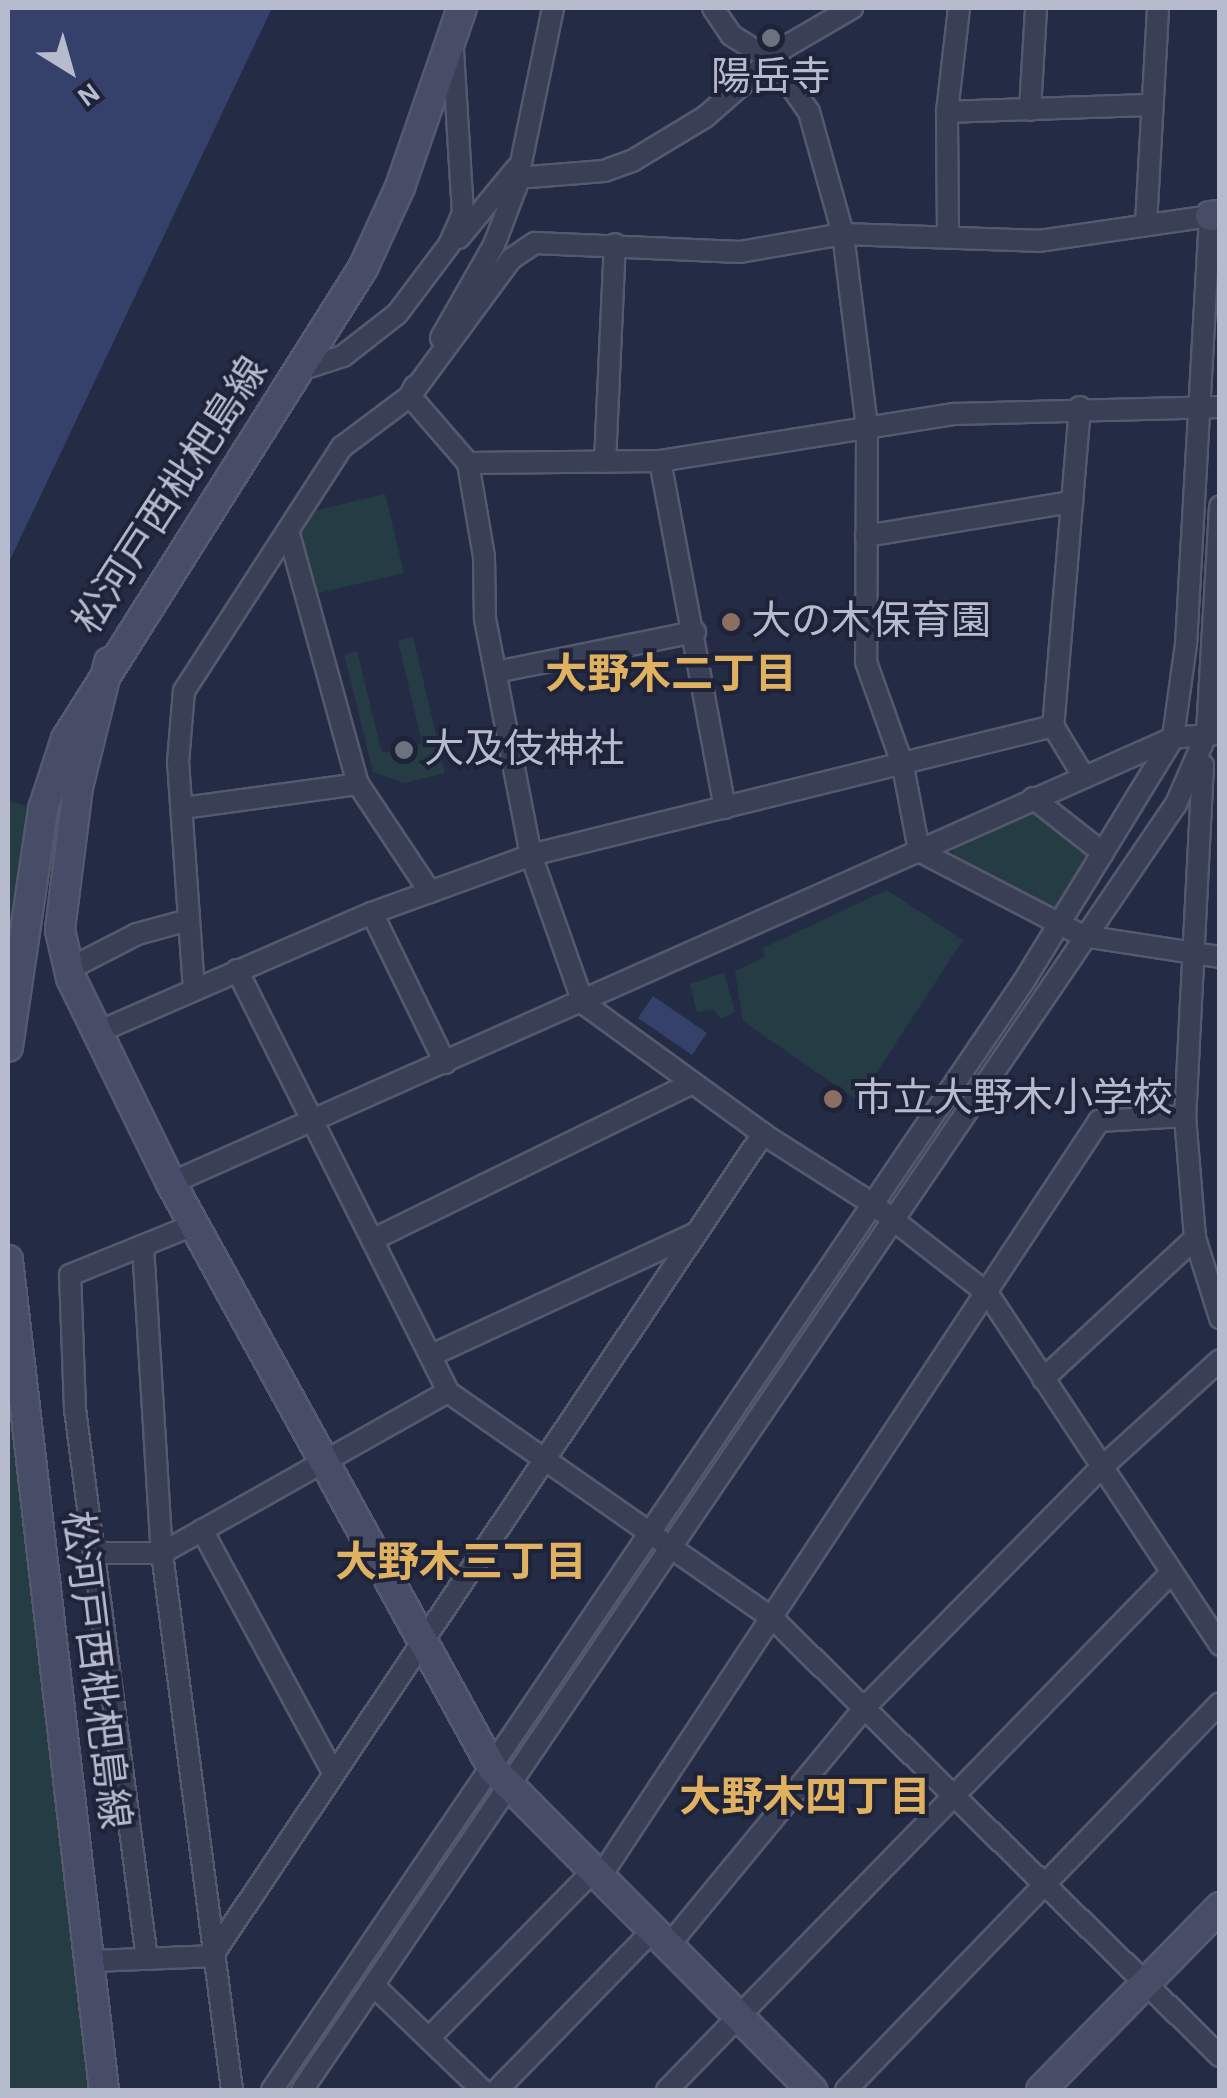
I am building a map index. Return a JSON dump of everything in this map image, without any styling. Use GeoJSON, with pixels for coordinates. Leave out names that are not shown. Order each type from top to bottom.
{"type":"FeatureCollection","features":[{"type":"Feature","properties":{"kind":"main road","name":"松河戸西枇杷島線"},"geometry":{"type":"LineString","coordinates":[[8,1048],[43,809],[66,740],[109,662],[302,369],[363,268],[400,186],[462,8]]}},
{"type":"Feature","properties":{"kind":"main road"},"geometry":{"type":"LineString","coordinates":[[109,662],[64,872],[60,930],[69,969],[171,1182],[420,1645],[502,1779],[812,2090]]}},
{"type":"Feature","properties":{"kind":"main road","name":"松河戸西枇杷島線"},"geometry":{"type":"LineString","coordinates":[[8,1260],[104,2090]]}},
{"type":"Feature","properties":{"kind":"main road"},"geometry":{"type":"LineString","coordinates":[[1041,2090],[1220,1907]]}},
{"type":"Feature","properties":{"kind":"street"},"geometry":{"type":"LineString","coordinates":[[410,396],[494,245],[519,172],[553,8]]}},
{"type":"Feature","properties":{"kind":"street"},"geometry":{"type":"LineString","coordinates":[[713,8],[731,36],[769,59],[808,112],[844,234],[867,426],[866,662],[903,766],[920,852]]}},
{"type":"Feature","properties":{"kind":"street"},"geometry":{"type":"LineString","coordinates":[[302,369],[343,356],[397,314],[449,245],[519,172],[604,171],[632,161],[704,116],[769,59],[852,8]]}},
{"type":"Feature","properties":{"kind":"street"},"geometry":{"type":"LineString","coordinates":[[948,233],[947,112],[959,8]]}},
{"type":"Feature","properties":{"kind":"street"},"geometry":{"type":"LineString","coordinates":[[1030,110],[1036,8]]}},
{"type":"Feature","properties":{"kind":"street"},"geometry":{"type":"LineString","coordinates":[[1146,224],[1158,8]]}},
{"type":"Feature","properties":{"kind":"street"},"geometry":{"type":"LineString","coordinates":[[449,245],[463,214],[453,35]]}},
{"type":"Feature","properties":{"kind":"street"},"geometry":{"type":"LineString","coordinates":[[947,112],[1152,105]]}},
{"type":"Feature","properties":{"kind":"street"},"geometry":{"type":"LineString","coordinates":[[194,990],[185,921],[184,691],[342,447],[410,396],[511,259],[534,243],[740,252],[844,234],[948,233],[1039,241],[1215,215],[1210,407],[1174,738],[1062,925],[649,1532],[502,1779],[310,2087]]}},
{"type":"Feature","properties":{"kind":"street"},"geometry":{"type":"LineString","coordinates":[[605,462],[615,244]]}},
{"type":"Feature","properties":{"kind":"street"},"geometry":{"type":"LineString","coordinates":[[410,396],[468,463],[496,672],[531,855],[582,1003],[763,1134],[872,1204],[988,1294],[1100,1470],[1220,1645]]}},
{"type":"Feature","properties":{"kind":"street"},"geometry":{"type":"LineString","coordinates":[[468,463],[660,461],[867,426],[1080,407],[1210,407]]}},
{"type":"Feature","properties":{"kind":"street"},"geometry":{"type":"LineString","coordinates":[[1080,407],[1053,726],[1084,777]]}},
{"type":"Feature","properties":{"kind":"street"},"geometry":{"type":"LineString","coordinates":[[660,461],[725,808]]}},
{"type":"Feature","properties":{"kind":"street"},"geometry":{"type":"LineString","coordinates":[[866,536],[1072,502]]}},
{"type":"Feature","properties":{"kind":"street"},"geometry":{"type":"LineString","coordinates":[[1220,506],[1213,734],[1197,816],[1195,954],[1185,1116],[1195,1238],[1220,1318]]}},
{"type":"Feature","properties":{"kind":"street"},"geometry":{"type":"LineString","coordinates":[[289,534],[358,784],[430,892]]}},
{"type":"Feature","properties":{"kind":"street"},"geometry":{"type":"LineString","coordinates":[[496,672],[695,632]]}},
{"type":"Feature","properties":{"kind":"street"},"geometry":{"type":"LineString","coordinates":[[98,1032],[372,913],[531,855],[1053,726]]}},
{"type":"Feature","properties":{"kind":"street"},"geometry":{"type":"LineString","coordinates":[[171,1182],[582,1003],[1033,798],[1174,738],[1213,734]]}},
{"type":"Feature","properties":{"kind":"street"},"geometry":{"type":"LineString","coordinates":[[272,2090],[502,1779],[894,1221],[1083,936],[1176,804],[1213,734]]}},
{"type":"Feature","properties":{"kind":"street"},"geometry":{"type":"LineString","coordinates":[[183,808],[358,784]]}},
{"type":"Feature","properties":{"kind":"street"},"geometry":{"type":"LineString","coordinates":[[1033,798],[1104,853]]}},
{"type":"Feature","properties":{"kind":"street"},"geometry":{"type":"LineString","coordinates":[[920,852],[1083,936],[1220,957]]}},
{"type":"Feature","properties":{"kind":"street"},"geometry":{"type":"LineString","coordinates":[[372,913],[445,1063]]}},
{"type":"Feature","properties":{"kind":"street"},"geometry":{"type":"LineString","coordinates":[[69,969],[137,934],[185,921]]}},
{"type":"Feature","properties":{"kind":"street"},"geometry":{"type":"LineString","coordinates":[[237,970],[448,1392],[772,1618],[1220,2056]]}},
{"type":"Feature","properties":{"kind":"street"},"geometry":{"type":"LineString","coordinates":[[372,1240],[692,1083]]}},
{"type":"Feature","properties":{"kind":"street"},"geometry":{"type":"LineString","coordinates":[[430,2036],[596,1874],[772,1618],[1099,1121],[1185,1116]]}},
{"type":"Feature","properties":{"kind":"street"},"geometry":{"type":"LineString","coordinates":[[212,1956],[763,1134]]}},
{"type":"Feature","properties":{"kind":"street"},"geometry":{"type":"LineString","coordinates":[[146,1959],[76,1409],[70,1276],[194,1226]]}},
{"type":"Feature","properties":{"kind":"street"},"geometry":{"type":"LineString","coordinates":[[432,1355],[696,1233]]}},
{"type":"Feature","properties":{"kind":"street"},"geometry":{"type":"LineString","coordinates":[[1043,1380],[1195,1238]]}},
{"type":"Feature","properties":{"kind":"street"},"geometry":{"type":"LineString","coordinates":[[143,1246],[162,1553],[232,2090]]}},
{"type":"Feature","properties":{"kind":"street"},"geometry":{"type":"LineString","coordinates":[[497,2090],[660,1938],[866,1707],[1100,1470],[1220,1360]]}},
{"type":"Feature","properties":{"kind":"street"},"geometry":{"type":"LineString","coordinates":[[94,1553],[162,1553],[448,1392]]}},
{"type":"Feature","properties":{"kind":"street"},"geometry":{"type":"LineString","coordinates":[[202,1530],[334,1774]]}},
{"type":"Feature","properties":{"kind":"street"},"geometry":{"type":"LineString","coordinates":[[667,2090],[1170,1573]]}},
{"type":"Feature","properties":{"kind":"street"},"geometry":{"type":"LineString","coordinates":[[846,2090],[1220,1703]]}},
{"type":"Feature","properties":{"kind":"street"},"geometry":{"type":"LineString","coordinates":[[90,1960],[212,1956]]}},
{"type":"Feature","properties":{"kind":"street"},"geometry":{"type":"LineString","coordinates":[[374,1986],[482,2090]]}},
{"type":"Feature","properties":{"kind":"shaded area"},"geometry":{"type":"Polygon","coordinates":[[[385,494],[404,573],[314,594],[299,532],[314,511],[385,494]]]}},
{"type":"Feature","properties":{"kind":"shaded area"},"geometry":{"type":"Polygon","coordinates":[[[413,637],[445,773],[404,783],[373,772],[344,654],[357,651],[382,753],[422,743],[398,641],[413,637]]]}},
{"type":"Feature","properties":{"kind":"shaded area"},"geometry":{"type":"Polygon","coordinates":[[[8,801],[27,806],[8,997],[8,801]]]}},
{"type":"Feature","properties":{"kind":"shaded area"},"geometry":{"type":"Polygon","coordinates":[[[1033,813],[1096,855],[1058,919],[953,861],[954,847],[1033,813]]]}},
{"type":"Feature","properties":{"kind":"shaded area"},"geometry":{"type":"Polygon","coordinates":[[[887,890],[963,940],[858,1101],[743,1021],[735,971],[765,957],[763,948],[887,890]]]}},
{"type":"Feature","properties":{"kind":"shaded area"},"geometry":{"type":"Polygon","coordinates":[[[724,973],[735,1012],[721,1019],[714,1010],[697,1012],[690,984],[724,973]]]}},
{"type":"Feature","properties":{"kind":"shaded area"},"geometry":{"type":"Polygon","coordinates":[[[8,1372],[92,2090],[8,2090],[8,1372]]]}},
{"type":"Feature","properties":{"kind":"water"},"geometry":{"type":"Polygon","coordinates":[[[8,8],[272,8],[8,564],[8,8]]]}},
{"type":"Feature","properties":{"kind":"water"},"geometry":{"type":"Polygon","coordinates":[[[653,996],[707,1033],[692,1055],[638,1018],[653,996]]]}},
{"type":"Feature","properties":{"kind":"place","name":"陽岳寺"},"geometry":{"type":"Point","coordinates":[771,38]}},
{"type":"Feature","properties":{"kind":"place","name":"大の木保育園"},"geometry":{"type":"Point","coordinates":[731,622]}},
{"type":"Feature","properties":{"kind":"place","name":"大及伎神社"},"geometry":{"type":"Point","coordinates":[404,750]}},
{"type":"Feature","properties":{"kind":"place","name":"市立大野木小学校"},"geometry":{"type":"Point","coordinates":[833,1099]}},
{"type":"Feature","properties":{"kind":"district","name":"大野木二丁目"},"geometry":{"type":"Point","coordinates":[671,675]}},
{"type":"Feature","properties":{"kind":"district","name":"大野木三丁目"},"geometry":{"type":"Point","coordinates":[461,1563]}},
{"type":"Feature","properties":{"kind":"district","name":"大野木四丁目"},"geometry":{"type":"Point","coordinates":[805,1798]}}]}
